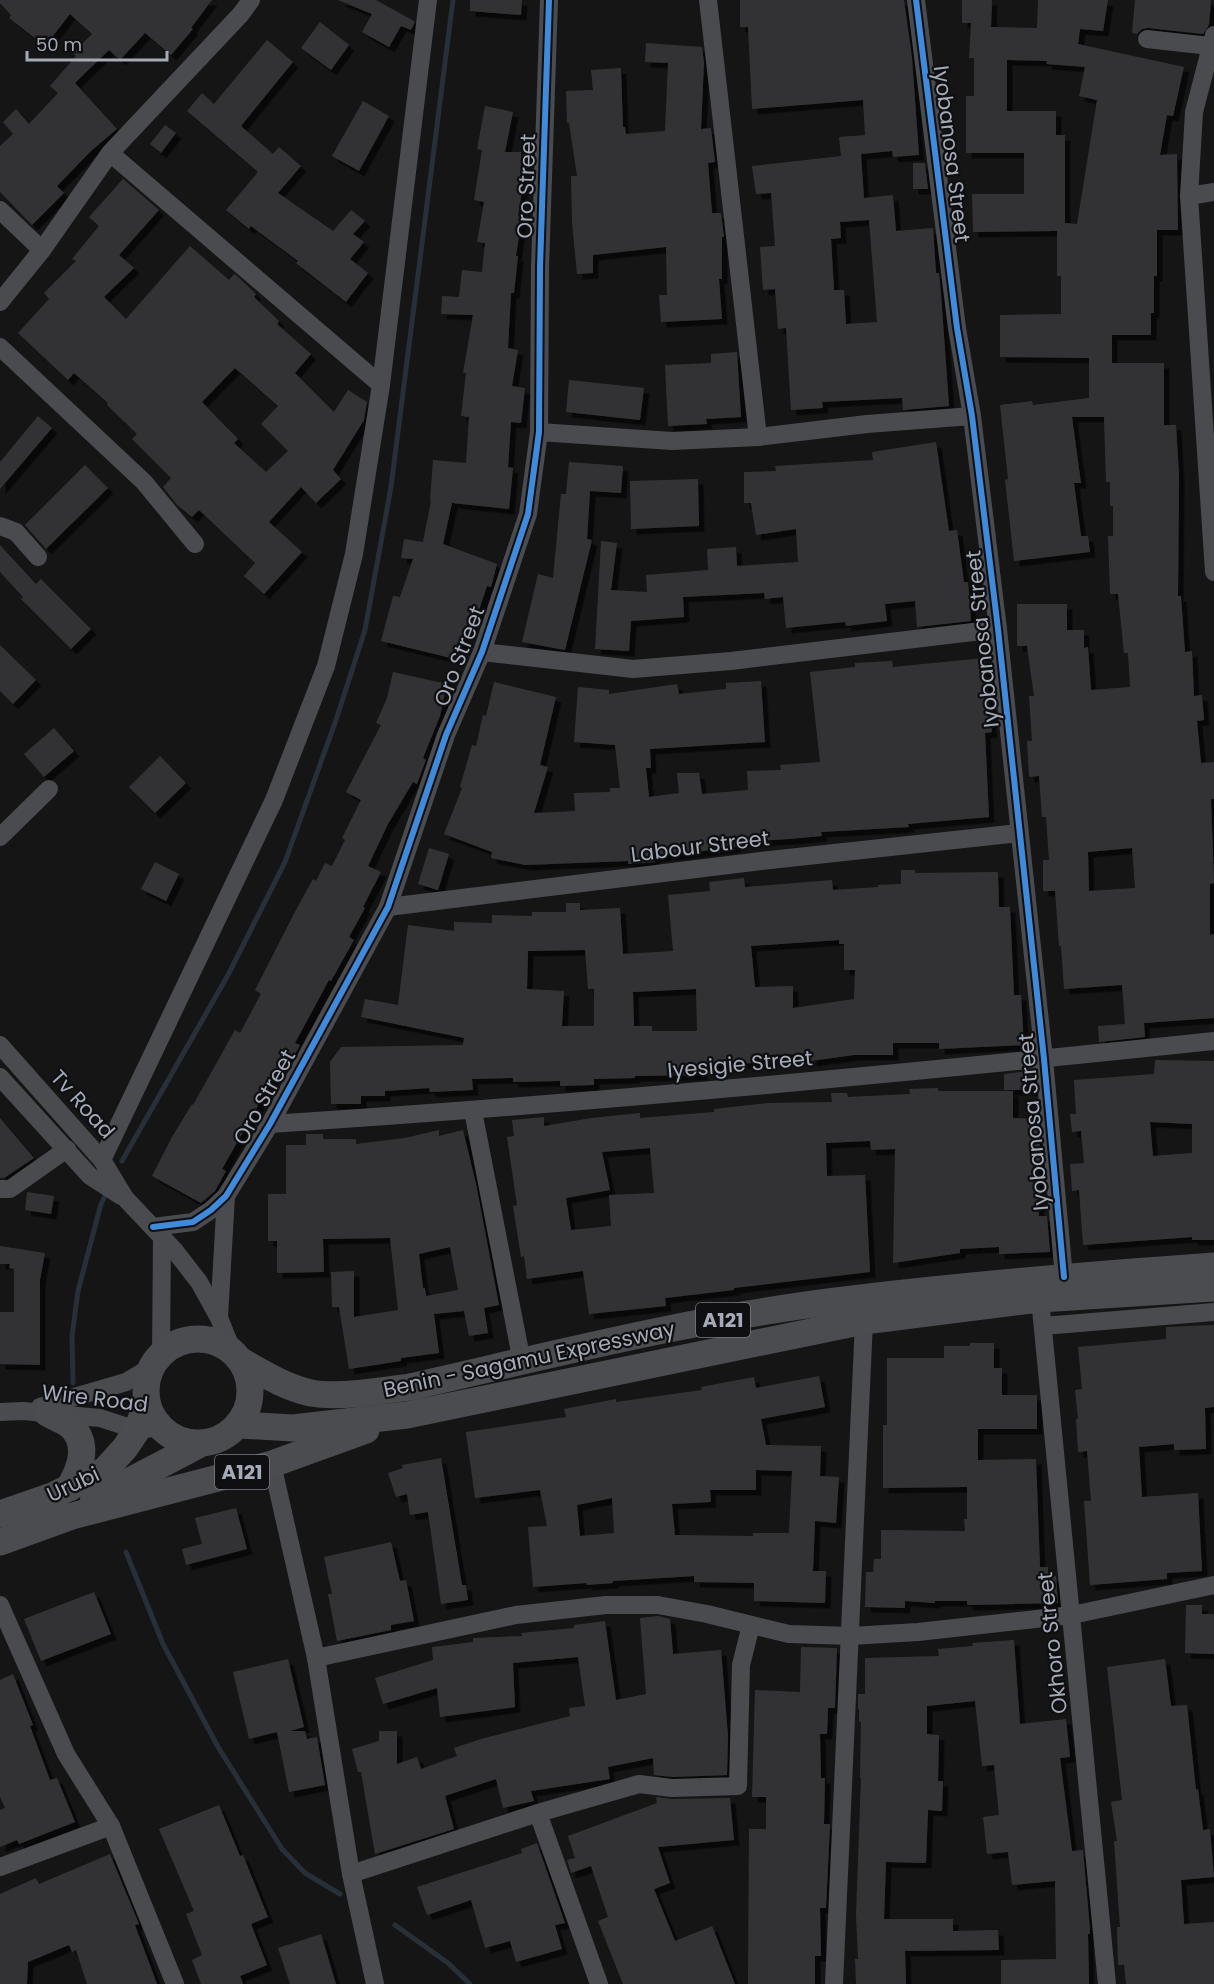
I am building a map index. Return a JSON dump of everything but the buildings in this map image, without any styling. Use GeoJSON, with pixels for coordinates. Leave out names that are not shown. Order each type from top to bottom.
{"type":"FeatureCollection","features":[{"type":"Feature","properties":{"kind":"highway","name":"Benin - Sagamu Expressway"},"geometry":{"type":"LineString","coordinates":[[237,1356],[275,1380],[311,1393],[367,1393],[410,1387],[672,1328],[834,1301],[1064,1277],[1214,1266]]}},
{"type":"Feature","properties":{"kind":"highway","name":"A121"},"geometry":{"type":"LineString","coordinates":[[239,1425],[293,1428],[407,1416],[864,1321],[1040,1299],[1214,1288]]}},
{"type":"Feature","properties":{"kind":"highway","name":"A121"},"geometry":{"type":"LineString","coordinates":[[72,1516],[128,1480],[200,1444],[221,1438],[239,1425],[248,1410],[251,1394],[249,1378],[237,1356],[214,1341],[195,1338],[176,1343],[157,1360]]}},
{"type":"Feature","properties":{"kind":"highway","name":"Urubi"},"geometry":{"type":"LineString","coordinates":[[0,1514],[69,1488],[105,1470],[116,1460],[148,1428],[146,1390],[157,1360]]}},
{"type":"Feature","properties":{"kind":"highway"},"geometry":{"type":"LineString","coordinates":[[35,1412],[69,1425],[79,1435],[82,1461],[69,1488]]}},
{"type":"Feature","properties":{"kind":"highway","name":"A121"},"geometry":{"type":"LineString","coordinates":[[10,1539],[72,1516],[272,1464],[407,1416]]}},
{"type":"Feature","properties":{"kind":"highway","name":"A121"},"geometry":{"type":"LineString","coordinates":[[148,1428],[185,1442],[200,1444]]}},
{"type":"Feature","properties":{"kind":"street"},"geometry":{"type":"LineString","coordinates":[[0,302],[42,250],[110,153],[241,14],[251,0]]}},
{"type":"Feature","properties":{"kind":"street"},"geometry":{"type":"LineString","coordinates":[[102,1160],[274,800],[326,666],[354,554],[381,385],[428,0]]}},
{"type":"Feature","properties":{"kind":"street","name":"Oro Street"},"geometry":{"type":"LineString","coordinates":[[158,1232],[193,1222],[226,1196],[270,1124],[388,907],[446,735],[482,652],[528,513],[539,432],[540,267],[549,0]]}},
{"type":"Feature","properties":{"kind":"street"},"geometry":{"type":"LineString","coordinates":[[708,0],[758,437]]}},
{"type":"Feature","properties":{"kind":"street","name":"Iyobanosa Street"},"geometry":{"type":"LineString","coordinates":[[916,0],[957,328],[972,416],[998,628],[1044,1059],[1064,1277]]}},
{"type":"Feature","properties":{"kind":"street"},"geometry":{"type":"LineString","coordinates":[[1147,39],[1212,40],[1194,112],[1189,196],[1208,395],[1214,572]]}},
{"type":"Feature","properties":{"kind":"street"},"geometry":{"type":"LineString","coordinates":[[110,153],[381,385]]}},
{"type":"Feature","properties":{"kind":"street"},"geometry":{"type":"LineString","coordinates":[[1189,196],[1214,192]]}},
{"type":"Feature","properties":{"kind":"street"},"geometry":{"type":"LineString","coordinates":[[0,210],[42,250]]}},
{"type":"Feature","properties":{"kind":"street"},"geometry":{"type":"LineString","coordinates":[[0,347],[144,482],[195,544]]}},
{"type":"Feature","properties":{"kind":"street"},"geometry":{"type":"LineString","coordinates":[[539,432],[672,441],[758,437],[867,424],[972,416]]}},
{"type":"Feature","properties":{"kind":"street"},"geometry":{"type":"LineString","coordinates":[[0,526],[16,532],[38,557]]}},
{"type":"Feature","properties":{"kind":"street"},"geometry":{"type":"LineString","coordinates":[[482,652],[633,669],[731,661],[998,628]]}},
{"type":"Feature","properties":{"kind":"street"},"geometry":{"type":"LineString","coordinates":[[0,837],[49,789]]}},
{"type":"Feature","properties":{"kind":"street","name":"Labour Street"},"geometry":{"type":"LineString","coordinates":[[388,907],[1019,832]]}},
{"type":"Feature","properties":{"kind":"street","name":"Iyesigie Street"},"geometry":{"type":"LineString","coordinates":[[270,1124],[473,1111],[1044,1059],[1214,1041]]}},
{"type":"Feature","properties":{"kind":"street","name":"Tv Road"},"geometry":{"type":"LineString","coordinates":[[0,1045],[102,1160],[125,1198],[158,1232],[199,1282],[237,1356]]}},
{"type":"Feature","properties":{"kind":"street","name":"Tv Road"},"geometry":{"type":"LineString","coordinates":[[0,1077],[90,1176],[125,1198]]}},
{"type":"Feature","properties":{"kind":"street"},"geometry":{"type":"LineString","coordinates":[[473,1111],[522,1362]]}},
{"type":"Feature","properties":{"kind":"street"},"geometry":{"type":"LineString","coordinates":[[0,1189],[10,1189],[67,1149]]}},
{"type":"Feature","properties":{"kind":"street","name":"Oro Street"},"geometry":{"type":"LineString","coordinates":[[219,1318],[226,1196]]}},
{"type":"Feature","properties":{"kind":"street"},"geometry":{"type":"LineString","coordinates":[[157,1360],[158,1232]]}},
{"type":"Feature","properties":{"kind":"street","name":"Okhoro Street"},"geometry":{"type":"LineString","coordinates":[[1040,1299],[1107,1984]]}},
{"type":"Feature","properties":{"kind":"street"},"geometry":{"type":"LineString","coordinates":[[1043,1326],[1214,1312]]}},
{"type":"Feature","properties":{"kind":"street"},"geometry":{"type":"LineString","coordinates":[[834,1984],[864,1321]]}},
{"type":"Feature","properties":{"kind":"street","name":"Wire Road"},"geometry":{"type":"LineString","coordinates":[[35,1412],[126,1382],[157,1360]]}},
{"type":"Feature","properties":{"kind":"street","name":"Wire Road"},"geometry":{"type":"LineString","coordinates":[[0,1412],[35,1412],[100,1418],[148,1428]]}},
{"type":"Feature","properties":{"kind":"street"},"geometry":{"type":"LineString","coordinates":[[272,1464],[316,1658],[351,1875],[375,1984]]}},
{"type":"Feature","properties":{"kind":"street"},"geometry":{"type":"LineString","coordinates":[[316,1658],[516,1615],[606,1605],[658,1605],[789,1634],[851,1636],[918,1632],[1072,1615],[1214,1585]]}},
{"type":"Feature","properties":{"kind":"street"},"geometry":{"type":"LineString","coordinates":[[0,1605],[66,1754],[111,1826],[176,1984]]}},
{"type":"Feature","properties":{"kind":"street"},"geometry":{"type":"LineString","coordinates":[[351,1875],[538,1813],[639,1784],[672,1788],[738,1786],[741,1665],[751,1625]]}},
{"type":"Feature","properties":{"kind":"street"},"geometry":{"type":"LineString","coordinates":[[538,1813],[599,1984]]}},
{"type":"Feature","properties":{"kind":"street"},"geometry":{"type":"LineString","coordinates":[[0,1868],[111,1826]]}},
{"type":"Feature","properties":{"kind":"waterway"},"geometry":{"type":"LineString","coordinates":[[122,1161],[228,975],[285,862],[336,720],[365,630],[391,487],[453,0]]}},
{"type":"Feature","properties":{"kind":"waterway"},"geometry":{"type":"LineString","coordinates":[[73,1383],[72,1336],[78,1291],[101,1204],[106,1194]]}},
{"type":"Feature","properties":{"kind":"waterway"},"geometry":{"type":"LineString","coordinates":[[126,1552],[163,1644],[218,1747],[282,1849],[305,1873],[340,1894]]}},
{"type":"Feature","properties":{"kind":"waterway"},"geometry":{"type":"LineString","coordinates":[[395,1925],[448,1963],[470,1984]]}},
{"type":"Feature","properties":{"kind":"cycle path"},"geometry":{"type":"LineString","coordinates":[[153,1227],[193,1222],[226,1196],[270,1124],[388,907],[446,735],[482,652],[528,514],[539,432],[540,267],[549,0]]}},
{"type":"Feature","properties":{"kind":"cycle path"},"geometry":{"type":"LineString","coordinates":[[916,0],[998,629],[1044,1059],[1064,1277]]}}]}
